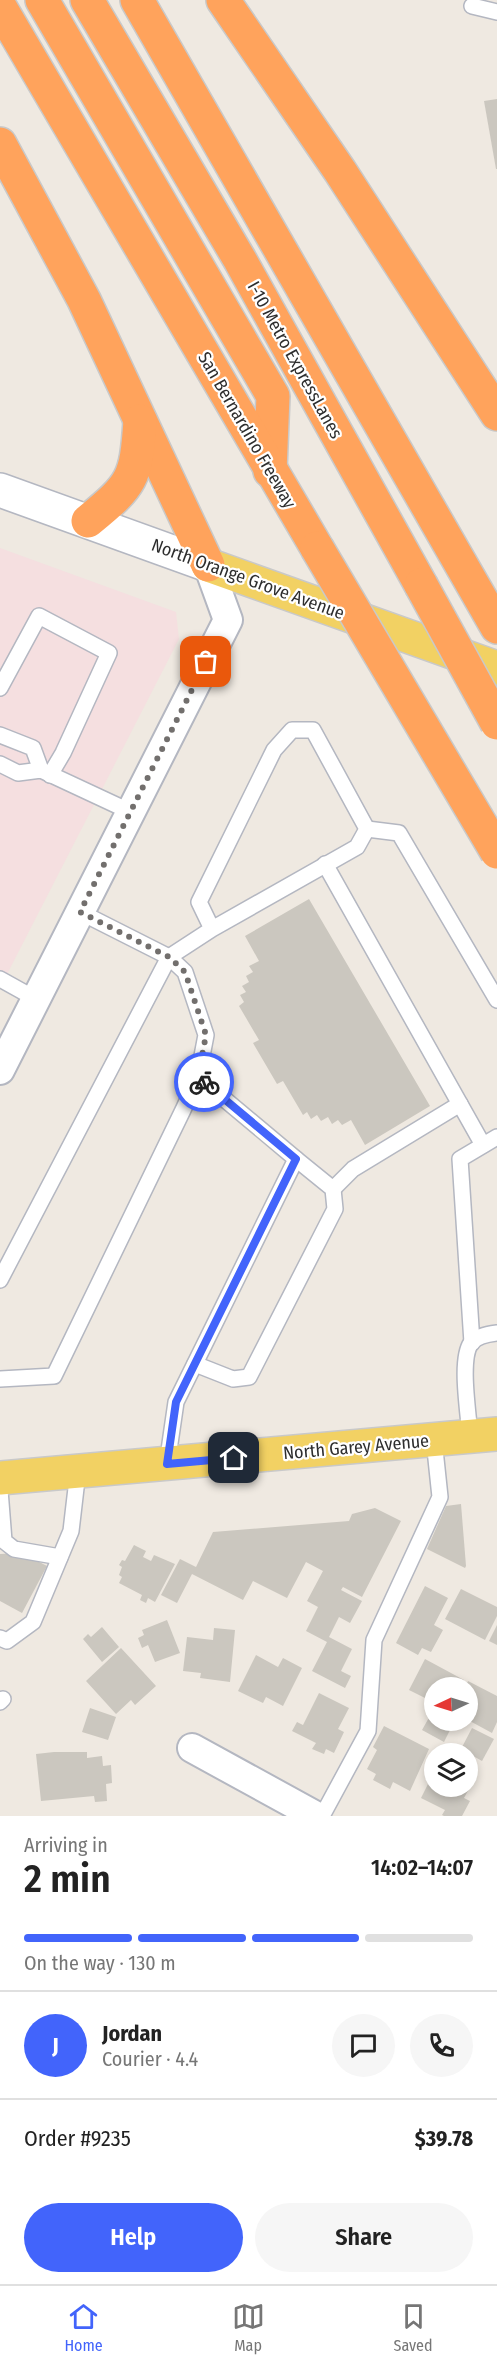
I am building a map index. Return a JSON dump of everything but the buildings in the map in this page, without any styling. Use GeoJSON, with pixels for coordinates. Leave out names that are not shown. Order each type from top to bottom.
{"type":"FeatureCollection","features":[{"type":"Feature","properties":{"kind":"highway","name":"I-10 Metro ExpressLanes"},"geometry":{"type":"LineString","coordinates":[[42,0],[273,396],[270,471]]}},
{"type":"Feature","properties":{"kind":"highway","name":"I-10 Metro ExpressLanes"},"geometry":{"type":"LineString","coordinates":[[87,0],[240,260],[497,723]]}},
{"type":"Feature","properties":{"kind":"highway"},"geometry":{"type":"LineString","coordinates":[[137,0],[493,620]]}},
{"type":"Feature","properties":{"kind":"highway"},"geometry":{"type":"LineString","coordinates":[[223,0],[340,171],[497,414]]}},
{"type":"Feature","properties":{"kind":"highway","name":"San Bernardino Freeway"},"geometry":{"type":"LineString","coordinates":[[0,6],[270,471],[497,852]]}},
{"type":"Feature","properties":{"kind":"highway"},"geometry":{"type":"LineString","coordinates":[[0,144],[84,300],[208,565]]}},
{"type":"Feature","properties":{"kind":"highway"},"geometry":{"type":"LineString","coordinates":[[88,521],[122,493],[132,479],[137,462],[140,419]]}},
{"type":"Feature","properties":{"kind":"main road","name":"North Orange Grove Avenue"},"geometry":{"type":"LineString","coordinates":[[0,490],[497,668]]}},
{"type":"Feature","properties":{"kind":"main road","name":"North Garey Avenue"},"geometry":{"type":"LineString","coordinates":[[0,1478],[484,1436]]}},
{"type":"Feature","properties":{"kind":"street"},"geometry":{"type":"LineString","coordinates":[[0,1070],[228,620],[208,565]]}},
{"type":"Feature","properties":{"kind":"street"},"geometry":{"type":"LineString","coordinates":[[192,1748],[316,1816]]}},
{"type":"Feature","properties":{"kind":"lane"},"geometry":{"type":"LineString","coordinates":[[472,6],[497,12]]}},
{"type":"Feature","properties":{"kind":"lane"},"geometry":{"type":"LineString","coordinates":[[0,688],[39,616],[109,652],[63,753],[46,772]]}},
{"type":"Feature","properties":{"kind":"lane"},"geometry":{"type":"LineString","coordinates":[[212,929],[199,902],[274,750],[292,730],[312,730],[367,829]]}},
{"type":"Feature","properties":{"kind":"lane"},"geometry":{"type":"LineString","coordinates":[[0,735],[33,748],[46,772]]}},
{"type":"Feature","properties":{"kind":"lane"},"geometry":{"type":"LineString","coordinates":[[0,764],[18,773],[46,772],[131,812]]}},
{"type":"Feature","properties":{"kind":"lane"},"geometry":{"type":"LineString","coordinates":[[0,1280],[169,957],[212,929],[357,847],[367,829]]}},
{"type":"Feature","properties":{"kind":"lane"},"geometry":{"type":"LineString","coordinates":[[367,829],[399,833],[497,1000]]}},
{"type":"Feature","properties":{"kind":"lane"},"geometry":{"type":"LineString","coordinates":[[326,864],[483,1145]]}},
{"type":"Feature","properties":{"kind":"lane"},"geometry":{"type":"LineString","coordinates":[[0,1379],[54,1376],[198,1077],[206,1035],[185,972],[169,957],[80,912]]}},
{"type":"Feature","properties":{"kind":"lane"},"geometry":{"type":"LineString","coordinates":[[0,979],[36,999]]}},
{"type":"Feature","properties":{"kind":"lane"},"geometry":{"type":"LineString","coordinates":[[195,1364],[233,1379],[249,1377],[335,1209],[333,1189],[198,1077]]}},
{"type":"Feature","properties":{"kind":"lane"},"geometry":{"type":"LineString","coordinates":[[333,1189],[353,1169],[460,1104]]}},
{"type":"Feature","properties":{"kind":"lane"},"geometry":{"type":"LineString","coordinates":[[484,1436],[465,1362],[472,1343],[460,1159],[497,1137]]}},
{"type":"Feature","properties":{"kind":"lane"},"geometry":{"type":"LineString","coordinates":[[167,1464],[176,1402],[296,1159]]}},
{"type":"Feature","properties":{"kind":"lane"},"geometry":{"type":"LineString","coordinates":[[472,1343],[485,1334],[497,1333]]}},
{"type":"Feature","properties":{"kind":"lane"},"geometry":{"type":"LineString","coordinates":[[322,1816],[368,1731],[374,1640],[440,1497],[434,1440]]}},
{"type":"Feature","properties":{"kind":"lane"},"geometry":{"type":"LineString","coordinates":[[0,1638],[7,1641],[33,1622],[71,1531],[78,1472]]}},
{"type":"Feature","properties":{"kind":"lane"},"geometry":{"type":"LineString","coordinates":[[0,1490],[2,1542],[14,1549],[60,1557]]}},
{"type":"Feature","properties":{"kind":"shaded area"},"geometry":{"type":"Polygon","coordinates":[[[0,548],[176,612],[179,639],[0,988],[0,548]]]}},
{"type":"Feature","properties":{"kind":"way so far"},"geometry":{"type":"LineString","coordinates":[[204,1082],[198,1077],[206,1035],[185,972],[169,957],[80,912],[206,662]]}},
{"type":"Feature","properties":{"kind":"route"},"geometry":{"type":"LineString","coordinates":[[204,1082],[296,1159],[176,1402],[167,1464],[234,1458]]}}]}
